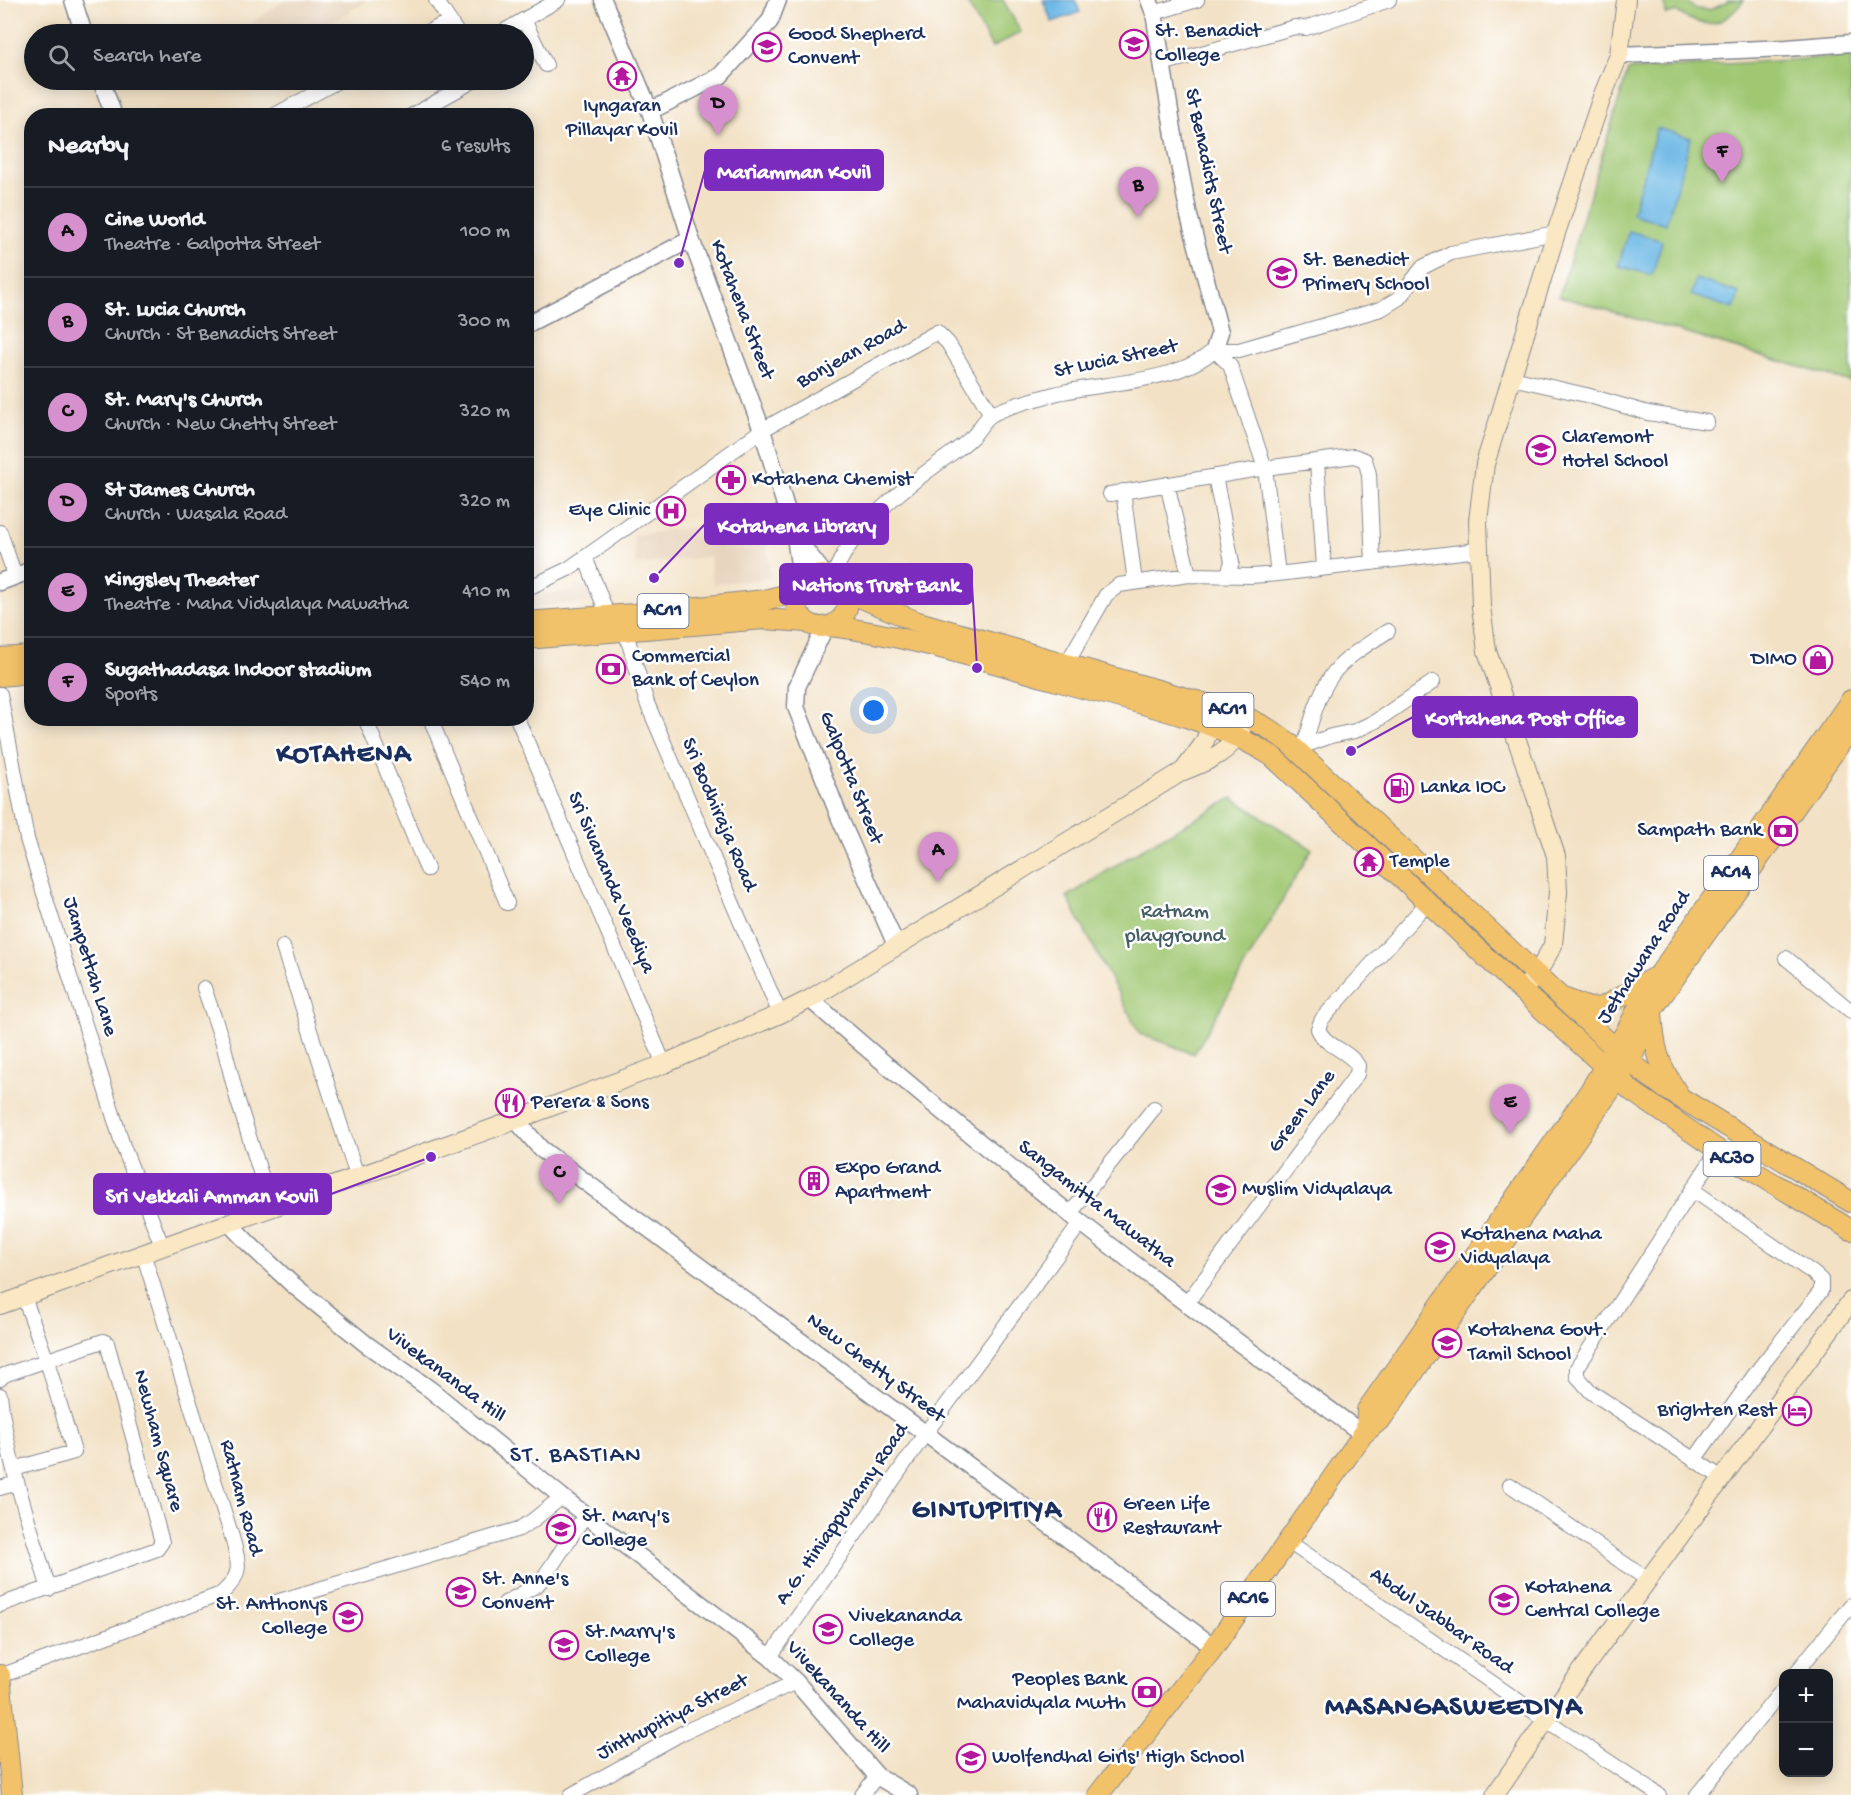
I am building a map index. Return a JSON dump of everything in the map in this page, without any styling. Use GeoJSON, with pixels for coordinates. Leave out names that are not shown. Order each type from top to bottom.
{"type":"FeatureCollection","features":[{"type":"Feature","properties":{"kind":"main road"},"geometry":{"type":"LineString","coordinates":[[1522,991],[1537,974],[1552,945],[1558,892],[1556,856],[1487,651],[1481,607],[1478,521],[1485,464],[1556,233],[1618,55],[1626,0]]}},
{"type":"Feature","properties":{"kind":"main road"},"geometry":{"type":"LineString","coordinates":[[816,576],[832,578],[846,590],[848,607],[844,615],[828,627],[818,627],[806,622],[797,608],[800,588],[816,576]]}},
{"type":"Feature","properties":{"kind":"main road","name":"AC11"},"geometry":{"type":"LineString","coordinates":[[832,578],[864,599],[915,621],[1218,707],[1246,716],[1274,731],[1300,747],[1623,1055]]}},
{"type":"Feature","properties":{"kind":"main road","name":"AC11"},"geometry":{"type":"LineString","coordinates":[[534,621],[764,600],[800,588]]}},
{"type":"Feature","properties":{"kind":"main road","name":"AC11"},"geometry":{"type":"LineString","coordinates":[[534,638],[764,619],[806,622]]}},
{"type":"Feature","properties":{"kind":"main road","name":"AC11"},"geometry":{"type":"LineString","coordinates":[[828,627],[854,628],[912,641],[1211,726],[1255,745],[1272,756],[1611,1073]]}},
{"type":"Feature","properties":{"kind":"main road"},"geometry":{"type":"LineString","coordinates":[[0,658],[24,656]]}},
{"type":"Feature","properties":{"kind":"main road"},"geometry":{"type":"LineString","coordinates":[[0,675],[24,674]]}},
{"type":"Feature","properties":{"kind":"main road","name":"Jethawana Road"},"geometry":{"type":"LineString","coordinates":[[1623,1055],[1644,996],[1851,700]]}},
{"type":"Feature","properties":{"kind":"main road"},"geometry":{"type":"LineString","coordinates":[[1183,771],[1204,743],[1218,707]]}},
{"type":"Feature","properties":{"kind":"main road"},"geometry":{"type":"LineString","coordinates":[[0,1305],[271,1207],[358,1179],[664,1064],[780,1014],[810,999],[1183,771],[1203,763],[1224,750],[1237,737],[1246,716]]}},
{"type":"Feature","properties":{"kind":"main road","name":"Jethawana Road"},"geometry":{"type":"LineString","coordinates":[[1611,1073],[1652,1010],[1851,728]]}},
{"type":"Feature","properties":{"kind":"main road"},"geometry":{"type":"LineString","coordinates":[[1558,995],[1589,1008],[1604,1007],[1659,974]]}},
{"type":"Feature","properties":{"kind":"main road"},"geometry":{"type":"LineString","coordinates":[[1652,1010],[1656,1051],[1664,1071],[1682,1099]]}},
{"type":"Feature","properties":{"kind":"main road","name":"AC30"},"geometry":{"type":"LineString","coordinates":[[1623,1055],[1682,1099],[1851,1202]]}},
{"type":"Feature","properties":{"kind":"main road","name":"AC30"},"geometry":{"type":"LineString","coordinates":[[1611,1073],[1651,1106],[1718,1150],[1851,1230]]}},
{"type":"Feature","properties":{"kind":"main road","name":"AC16"},"geometry":{"type":"LineString","coordinates":[[1098,1795],[1214,1647],[1289,1542],[1365,1432],[1367,1410],[1611,1073]]}},
{"type":"Feature","properties":{"kind":"main road"},"geometry":{"type":"LineString","coordinates":[[1495,1795],[1546,1720],[1851,1301]]}},
{"type":"Feature","properties":{"kind":"main road"},"geometry":{"type":"LineString","coordinates":[[0,1676],[12,1795]]}},
{"type":"Feature","properties":{"kind":"main road"},"geometry":{"type":"LineString","coordinates":[[1110,1795],[1123,1762]]}},
{"type":"Feature","properties":{"kind":"main road","name":"AC16"},"geometry":{"type":"LineString","coordinates":[[1083,1795],[1123,1762]]}},
{"type":"Feature","properties":{"kind":"street"},"geometry":{"type":"LineString","coordinates":[[73,0],[81,24]]}},
{"type":"Feature","properties":{"kind":"street"},"geometry":{"type":"LineString","coordinates":[[436,0],[452,24]]}},
{"type":"Feature","properties":{"kind":"street"},"geometry":{"type":"LineString","coordinates":[[517,24],[558,0]]}},
{"type":"Feature","properties":{"kind":"street","name":"Kotahena Street"},"geometry":{"type":"LineString","coordinates":[[603,0],[650,111],[691,239],[762,430],[795,537],[800,588]]}},
{"type":"Feature","properties":{"kind":"street"},"geometry":{"type":"LineString","coordinates":[[650,111],[720,76],[770,21],[778,0]]}},
{"type":"Feature","properties":{"kind":"street"},"geometry":{"type":"LineString","coordinates":[[1151,6],[1197,0]]}},
{"type":"Feature","properties":{"kind":"street"},"geometry":{"type":"LineString","coordinates":[[1162,64],[1287,29],[1306,28],[1389,0]]}},
{"type":"Feature","properties":{"kind":"street","name":"St Benadicts Street"},"geometry":{"type":"LineString","coordinates":[[1151,6],[1189,216],[1220,332],[1214,350]]}},
{"type":"Feature","properties":{"kind":"street"},"geometry":{"type":"LineString","coordinates":[[524,20],[526,24]]}},
{"type":"Feature","properties":{"kind":"street"},"geometry":{"type":"LineString","coordinates":[[444,24],[450,21]]}},
{"type":"Feature","properties":{"kind":"street"},"geometry":{"type":"LineString","coordinates":[[534,40],[546,65]]}},
{"type":"Feature","properties":{"kind":"street"},"geometry":{"type":"LineString","coordinates":[[1618,55],[1851,43]]}},
{"type":"Feature","properties":{"kind":"street"},"geometry":{"type":"LineString","coordinates":[[105,90],[111,108]]}},
{"type":"Feature","properties":{"kind":"street"},"geometry":{"type":"LineString","coordinates":[[288,108],[321,90]]}},
{"type":"Feature","properties":{"kind":"street"},"geometry":{"type":"LineString","coordinates":[[425,108],[457,90]]}},
{"type":"Feature","properties":{"kind":"street"},"geometry":{"type":"LineString","coordinates":[[1214,350],[1239,350],[1381,309],[1399,298],[1423,267],[1451,253],[1556,233]]}},
{"type":"Feature","properties":{"kind":"street"},"geometry":{"type":"LineString","coordinates":[[534,321],[691,239]]}},
{"type":"Feature","properties":{"kind":"street","name":"Bonjean Road"},"geometry":{"type":"LineString","coordinates":[[534,585],[585,557],[762,430],[937,332],[948,343],[991,414]]}},
{"type":"Feature","properties":{"kind":"street"},"geometry":{"type":"LineString","coordinates":[[1214,350],[1230,365],[1265,468],[1278,574]]}},
{"type":"Feature","properties":{"kind":"street","name":"St Lucia Street"},"geometry":{"type":"LineString","coordinates":[[991,414],[1054,394],[1120,383],[1186,368],[1202,361],[1214,350]]}},
{"type":"Feature","properties":{"kind":"street"},"geometry":{"type":"LineString","coordinates":[[1512,378],[1586,395],[1648,413],[1707,422]]}},
{"type":"Feature","properties":{"kind":"street"},"geometry":{"type":"LineString","coordinates":[[832,578],[839,561],[863,529],[891,500],[972,438],[991,414]]}},
{"type":"Feature","properties":{"kind":"street"},"geometry":{"type":"LineString","coordinates":[[1135,582],[1117,493],[1265,468],[1354,456],[1365,460],[1370,474],[1373,563]]}},
{"type":"Feature","properties":{"kind":"street"},"geometry":{"type":"LineString","coordinates":[[1317,461],[1324,568]]}},
{"type":"Feature","properties":{"kind":"street"},"geometry":{"type":"LineString","coordinates":[[1215,476],[1232,562],[1228,574]]}},
{"type":"Feature","properties":{"kind":"street"},"geometry":{"type":"LineString","coordinates":[[1167,484],[1189,574]]}},
{"type":"Feature","properties":{"kind":"street"},"geometry":{"type":"LineString","coordinates":[[0,532],[8,579],[24,573]]}},
{"type":"Feature","properties":{"kind":"street","name":"Kotahena Street"},"geometry":{"type":"LineString","coordinates":[[795,537],[832,578]]}},
{"type":"Feature","properties":{"kind":"street"},"geometry":{"type":"LineString","coordinates":[[1067,663],[1106,595],[1119,585],[1189,574],[1251,576],[1278,574],[1478,550]]}},
{"type":"Feature","properties":{"kind":"street"},"geometry":{"type":"LineString","coordinates":[[585,557],[608,616]]}},
{"type":"Feature","properties":{"kind":"street","name":"Galpotta Street"},"geometry":{"type":"LineString","coordinates":[[828,627],[797,687],[796,707],[841,821],[896,945]]}},
{"type":"Feature","properties":{"kind":"street","name":"Sri Bodhiraja Road"},"geometry":{"type":"LineString","coordinates":[[624,630],[647,703],[780,1014]]}},
{"type":"Feature","properties":{"kind":"street"},"geometry":{"type":"LineString","coordinates":[[1300,747],[1318,699],[1335,672],[1388,631]]}},
{"type":"Feature","properties":{"kind":"street"},"geometry":{"type":"LineString","coordinates":[[1300,747],[1331,736],[1355,731],[1376,721],[1432,682]]}},
{"type":"Feature","properties":{"kind":"street","name":"Jampettah Lane"},"geometry":{"type":"LineString","coordinates":[[0,694],[27,839],[123,1146],[162,1246]]}},
{"type":"Feature","properties":{"kind":"street"},"geometry":{"type":"LineString","coordinates":[[368,726],[427,869]]}},
{"type":"Feature","properties":{"kind":"street"},"geometry":{"type":"LineString","coordinates":[[433,726],[507,903]]}},
{"type":"Feature","properties":{"kind":"street","name":"Sri Sivananda Veediya"},"geometry":{"type":"LineString","coordinates":[[520,726],[664,1064]]}},
{"type":"Feature","properties":{"kind":"street","name":"Green Lane"},"geometry":{"type":"LineString","coordinates":[[1186,1304],[1359,1071],[1359,1066],[1354,1059],[1321,1035],[1318,1029],[1322,1019],[1427,903]]}},
{"type":"Feature","properties":{"kind":"street"},"geometry":{"type":"LineString","coordinates":[[283,947],[358,1179]]}},
{"type":"Feature","properties":{"kind":"street"},"geometry":{"type":"LineString","coordinates":[[1786,958],[1851,1011]]}},
{"type":"Feature","properties":{"kind":"street"},"geometry":{"type":"LineString","coordinates":[[204,988],[223,1043],[237,1098],[271,1207]]}},
{"type":"Feature","properties":{"kind":"street","name":"Sangamitta Mawatha"},"geometry":{"type":"LineString","coordinates":[[810,999],[911,1086],[1075,1220],[1186,1304],[1365,1432]]}},
{"type":"Feature","properties":{"kind":"street","name":"A.G. Hiniappuhamy Road"},"geometry":{"type":"LineString","coordinates":[[770,1657],[1154,1108]]}},
{"type":"Feature","properties":{"kind":"street","name":"New Chetty Street"},"geometry":{"type":"LineString","coordinates":[[516,1120],[540,1149],[1214,1647]]}},
{"type":"Feature","properties":{"kind":"street"},"geometry":{"type":"LineString","coordinates":[[1718,1150],[1576,1368],[1577,1376],[1592,1392],[1722,1478]]}},
{"type":"Feature","properties":{"kind":"street"},"geometry":{"type":"LineString","coordinates":[[1693,1190],[1821,1280],[1821,1291],[1761,1366],[1694,1460]]}},
{"type":"Feature","properties":{"kind":"street","name":"Vivekananda Hill"},"geometry":{"type":"LineString","coordinates":[[229,1222],[292,1284],[366,1344],[430,1390],[562,1497],[770,1657],[796,1682],[877,1776],[909,1795]]}},
{"type":"Feature","properties":{"kind":"street","name":"Ratnam Road"},"geometry":{"type":"LineString","coordinates":[[0,1676],[221,1594],[238,1575],[239,1564],[232,1537],[143,1253]]}},
{"type":"Feature","properties":{"kind":"street"},"geometry":{"type":"LineString","coordinates":[[14,1469],[74,1452],[47,1360],[24,1297]]}},
{"type":"Feature","properties":{"kind":"street","name":"Newham Square"},"geometry":{"type":"LineString","coordinates":[[0,1379],[4,1375],[104,1341],[109,1346],[162,1542],[157,1549],[0,1605]]}},
{"type":"Feature","properties":{"kind":"street"},"geometry":{"type":"LineString","coordinates":[[0,1395],[3,1423],[17,1483],[50,1588]]}},
{"type":"Feature","properties":{"kind":"street"},"geometry":{"type":"LineString","coordinates":[[0,1488],[17,1483]]}},
{"type":"Feature","properties":{"kind":"street"},"geometry":{"type":"LineString","coordinates":[[1510,1485],[1648,1580]]}},
{"type":"Feature","properties":{"kind":"street"},"geometry":{"type":"LineString","coordinates":[[276,1602],[519,1529],[562,1497]]}},
{"type":"Feature","properties":{"kind":"street"},"geometry":{"type":"LineString","coordinates":[[505,1603],[537,1585],[586,1514]]}},
{"type":"Feature","properties":{"kind":"street","name":"Abdul Jabbar Road"},"geometry":{"type":"LineString","coordinates":[[1289,1542],[1546,1720],[1659,1795]]}},
{"type":"Feature","properties":{"kind":"street"},"geometry":{"type":"LineString","coordinates":[[1799,1669],[1851,1605]]}},
{"type":"Feature","properties":{"kind":"street","name":"Jinthupitiya Street"},"geometry":{"type":"LineString","coordinates":[[571,1795],[684,1732],[796,1682]]}},
{"type":"Feature","properties":{"kind":"street"},"geometry":{"type":"LineString","coordinates":[[1697,1795],[1779,1694]]}},
{"type":"Feature","properties":{"kind":"street"},"geometry":{"type":"LineString","coordinates":[[862,1795],[877,1776]]}},
{"type":"Feature","properties":{"kind":"shaded area"},"geometry":{"type":"Polygon","coordinates":[[[285,0],[368,0],[330,24],[249,24],[285,0]]]}},
{"type":"Feature","properties":{"kind":"shaded area"},"geometry":{"type":"Polygon","coordinates":[[[763,519],[771,578],[713,584],[710,556],[636,565],[633,535],[763,519]]]}},
{"type":"Feature","properties":{"kind":"shaded area"},"geometry":{"type":"Polygon","coordinates":[[[574,585],[592,585],[592,602],[534,606],[534,594],[574,591],[574,585]]]}},
{"type":"Feature","properties":{"kind":"green space"},"geometry":{"type":"Polygon","coordinates":[[[966,0],[1003,0],[1021,32],[992,48],[966,0]]]}},
{"type":"Feature","properties":{"kind":"green space"},"geometry":{"type":"Polygon","coordinates":[[[1665,0],[1684,0],[1696,9],[1710,10],[1728,0],[1744,0],[1721,21],[1705,24],[1677,12],[1666,15],[1665,0]]]}},
{"type":"Feature","properties":{"kind":"green space"},"geometry":{"type":"Polygon","coordinates":[[[1851,56],[1851,382],[1559,296],[1628,70],[1851,56]]]}},
{"type":"Feature","properties":{"kind":"green space","name":"Ratnam playground"},"geometry":{"type":"Polygon","coordinates":[[[1232,798],[1312,849],[1194,1054],[1140,1034],[1067,897],[1135,853],[1232,798]]]}},
{"type":"Feature","properties":{"kind":"water"},"geometry":{"type":"Polygon","coordinates":[[[1043,0],[1075,0],[1080,12],[1052,22],[1043,0]]]}},
{"type":"Feature","properties":{"kind":"water"},"geometry":{"type":"Polygon","coordinates":[[[1657,128],[1691,138],[1666,224],[1632,214],[1657,128]]]}},
{"type":"Feature","properties":{"kind":"water"},"geometry":{"type":"Polygon","coordinates":[[[1629,231],[1662,241],[1652,275],[1618,266],[1629,231]]]}},
{"type":"Feature","properties":{"kind":"water"},"geometry":{"type":"Polygon","coordinates":[[[1696,279],[1739,293],[1734,309],[1691,295],[1696,279]]]}},
{"type":"Feature","properties":{"kind":"place","name":"St. Benadict College"},"geometry":{"type":"Point","coordinates":[1134,44]}},
{"type":"Feature","properties":{"kind":"place","name":"Good Shepherd Convent"},"geometry":{"type":"Point","coordinates":[767,47]}},
{"type":"Feature","properties":{"kind":"place","name":"Iyngaran Pillayar Kovil"},"geometry":{"type":"Point","coordinates":[622,76]}},
{"type":"Feature","properties":{"kind":"place","name":"St James Church"},"geometry":{"type":"Point","coordinates":[718,135]}},
{"type":"Feature","properties":{"kind":"place","name":"Sugathadasa Indoor stadium"},"geometry":{"type":"Point","coordinates":[1722,183]}},
{"type":"Feature","properties":{"kind":"place","name":"St. Lucia Church"},"geometry":{"type":"Point","coordinates":[1138,217]}},
{"type":"Feature","properties":{"kind":"place","name":"Mariamman Kovil"},"geometry":{"type":"Point","coordinates":[679,263]}},
{"type":"Feature","properties":{"kind":"place","name":"St. Benedict Primery School"},"geometry":{"type":"Point","coordinates":[1282,273]}},
{"type":"Feature","properties":{"kind":"place","name":"Claremont Hotel School"},"geometry":{"type":"Point","coordinates":[1541,450]}},
{"type":"Feature","properties":{"kind":"place","name":"Kotahena Chemist"},"geometry":{"type":"Point","coordinates":[731,480]}},
{"type":"Feature","properties":{"kind":"place","name":"Eye Clinic"},"geometry":{"type":"Point","coordinates":[671,511]}},
{"type":"Feature","properties":{"kind":"place","name":"Kotahena Library"},"geometry":{"type":"Point","coordinates":[654,578]}},
{"type":"Feature","properties":{"kind":"place","name":"DIMO"},"geometry":{"type":"Point","coordinates":[1818,660]}},
{"type":"Feature","properties":{"kind":"place","name":"Nations Trust Bank"},"geometry":{"type":"Point","coordinates":[977,668]}},
{"type":"Feature","properties":{"kind":"place","name":"Commercial Bank of Ceylon"},"geometry":{"type":"Point","coordinates":[611,669]}},
{"type":"Feature","properties":{"kind":"place","name":"Kortahena Post Office"},"geometry":{"type":"Point","coordinates":[1351,751]}},
{"type":"Feature","properties":{"kind":"place","name":"Lanka IOC"},"geometry":{"type":"Point","coordinates":[1399,788]}},
{"type":"Feature","properties":{"kind":"place","name":"Sampath Bank"},"geometry":{"type":"Point","coordinates":[1783,831]}},
{"type":"Feature","properties":{"kind":"place","name":"Temple"},"geometry":{"type":"Point","coordinates":[1369,862]}},
{"type":"Feature","properties":{"kind":"place","name":"Cine World"},"geometry":{"type":"Point","coordinates":[938,882]}},
{"type":"Feature","properties":{"kind":"place","name":"Perera & Sons"},"geometry":{"type":"Point","coordinates":[510,1103]}},
{"type":"Feature","properties":{"kind":"place","name":"Kingsley Theater"},"geometry":{"type":"Point","coordinates":[1510,1134]}},
{"type":"Feature","properties":{"kind":"place","name":"Sri Vekkali Amman Kovil"},"geometry":{"type":"Point","coordinates":[431,1157]}},
{"type":"Feature","properties":{"kind":"place","name":"Expo Grand Apartment"},"geometry":{"type":"Point","coordinates":[814,1181]}},
{"type":"Feature","properties":{"kind":"place","name":"Muslim Vidyalaya"},"geometry":{"type":"Point","coordinates":[1221,1190]}},
{"type":"Feature","properties":{"kind":"place","name":"St. Mary's Church"},"geometry":{"type":"Point","coordinates":[559,1204]}},
{"type":"Feature","properties":{"kind":"place","name":"Kotahena Maha Vidyalaya"},"geometry":{"type":"Point","coordinates":[1440,1247]}},
{"type":"Feature","properties":{"kind":"place","name":"Kotahena Govt. Tamil School"},"geometry":{"type":"Point","coordinates":[1447,1343]}},
{"type":"Feature","properties":{"kind":"place","name":"Brighten Rest"},"geometry":{"type":"Point","coordinates":[1797,1411]}},
{"type":"Feature","properties":{"kind":"place","name":"Green Life Restaurant"},"geometry":{"type":"Point","coordinates":[1102,1517]}},
{"type":"Feature","properties":{"kind":"place","name":"St. Mary's College"},"geometry":{"type":"Point","coordinates":[561,1529]}},
{"type":"Feature","properties":{"kind":"place","name":"St. Anne's Convent"},"geometry":{"type":"Point","coordinates":[461,1592]}},
{"type":"Feature","properties":{"kind":"place","name":"Kotahena Central College"},"geometry":{"type":"Point","coordinates":[1504,1600]}},
{"type":"Feature","properties":{"kind":"place","name":"St. Anthonys College"},"geometry":{"type":"Point","coordinates":[348,1617]}},
{"type":"Feature","properties":{"kind":"place","name":"Vivekananda College"},"geometry":{"type":"Point","coordinates":[828,1629]}},
{"type":"Feature","properties":{"kind":"place","name":"St.Marry's College"},"geometry":{"type":"Point","coordinates":[564,1645]}},
{"type":"Feature","properties":{"kind":"place","name":"Peoples Bank Mahavidyala Mwth"},"geometry":{"type":"Point","coordinates":[1147,1692]}},
{"type":"Feature","properties":{"kind":"place","name":"Wolfendhal Girls' High School"},"geometry":{"type":"Point","coordinates":[971,1758]}},
{"type":"Feature","properties":{"kind":"district","name":"KOTAHENA"},"geometry":{"type":"Point","coordinates":[344,756]}},
{"type":"Feature","properties":{"kind":"district","name":"ST. BASTIAN"},"geometry":{"type":"Point","coordinates":[576,1456]}},
{"type":"Feature","properties":{"kind":"district","name":"GINTUPITIYA"},"geometry":{"type":"Point","coordinates":[987,1512]}},
{"type":"Feature","properties":{"kind":"district","name":"MASANGASWEEDIYA"},"geometry":{"type":"Point","coordinates":[1454,1709]}}]}
